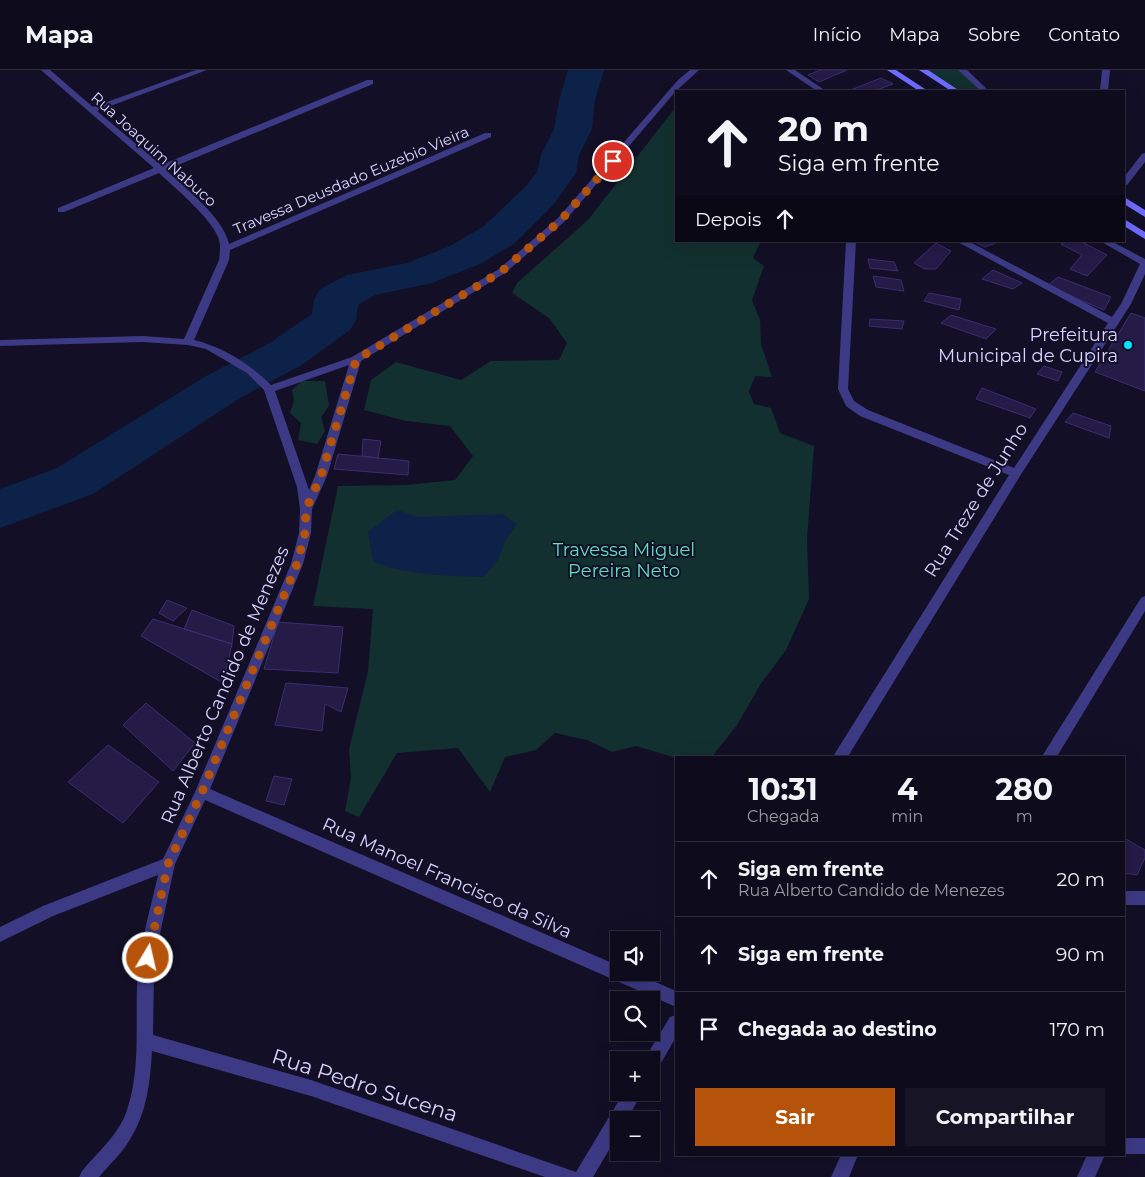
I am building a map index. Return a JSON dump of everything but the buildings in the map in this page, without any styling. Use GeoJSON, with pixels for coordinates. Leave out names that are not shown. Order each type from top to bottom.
{"type":"FeatureCollection","features":[{"type":"Feature","properties":{"kind":"main road"},"geometry":{"type":"LineString","coordinates":[[891,70],[922,90]]}},
{"type":"Feature","properties":{"kind":"main road"},"geometry":{"type":"LineString","coordinates":[[923,70],[954,90]]}},
{"type":"Feature","properties":{"kind":"main road"},"geometry":{"type":"LineString","coordinates":[[1125,201],[1145,214]]}},
{"type":"Feature","properties":{"kind":"main road"},"geometry":{"type":"LineString","coordinates":[[1125,223],[1145,236]]}},
{"type":"Feature","properties":{"kind":"street","name":"Rua Joaquim Nabuco"},"geometry":{"type":"LineString","coordinates":[[45,70],[160,169],[214,223],[222,235],[225,249]]}},
{"type":"Feature","properties":{"kind":"street"},"geometry":{"type":"LineString","coordinates":[[92,110],[203,70]]}},
{"type":"Feature","properties":{"kind":"street"},"geometry":{"type":"LineString","coordinates":[[269,389],[356,360],[502,271],[561,220],[664,101],[695,70]]}},
{"type":"Feature","properties":{"kind":"street"},"geometry":{"type":"LineString","coordinates":[[790,70],[820,90]]}},
{"type":"Feature","properties":{"kind":"street"},"geometry":{"type":"LineString","coordinates":[[962,70],[985,90]]}},
{"type":"Feature","properties":{"kind":"street"},"geometry":{"type":"LineString","coordinates":[[1104,90],[1106,70]]}},
{"type":"Feature","properties":{"kind":"street"},"geometry":{"type":"LineString","coordinates":[[61,210],[370,82]]}},
{"type":"Feature","properties":{"kind":"street"},"geometry":{"type":"LineString","coordinates":[[664,101],[675,103]]}},
{"type":"Feature","properties":{"kind":"street","name":"Travessa Deusdado Euzebio Vieira"},"geometry":{"type":"LineString","coordinates":[[225,249],[488,135]]}},
{"type":"Feature","properties":{"kind":"street"},"geometry":{"type":"LineString","coordinates":[[1125,182],[1145,156]]}},
{"type":"Feature","properties":{"kind":"street"},"geometry":{"type":"LineString","coordinates":[[850,242],[844,396],[849,402],[864,412],[1016,473]]}},
{"type":"Feature","properties":{"kind":"street"},"geometry":{"type":"LineString","coordinates":[[962,242],[1114,322]]}},
{"type":"Feature","properties":{"kind":"street"},"geometry":{"type":"LineString","coordinates":[[1106,242],[1145,263]]}},
{"type":"Feature","properties":{"kind":"street"},"geometry":{"type":"LineString","coordinates":[[0,343],[143,339],[188,342],[220,272],[225,249]]}},
{"type":"Feature","properties":{"kind":"street","name":"Rua Treze de Junho"},"geometry":{"type":"LineString","coordinates":[[840,756],[1016,473],[1126,304],[1145,263]]}},
{"type":"Feature","properties":{"kind":"street","name":"Rua Alberto Candido de Menezes"},"geometry":{"type":"LineString","coordinates":[[88,1177],[123,1136],[135,1113],[141,1087],[145,1041],[146,973],[150,943],[168,864],[202,792],[297,564],[305,533],[306,509],[303,487],[269,389],[259,377],[209,348],[188,342]]}},
{"type":"Feature","properties":{"kind":"street"},"geometry":{"type":"LineString","coordinates":[[306,509],[321,476],[356,360]]}},
{"type":"Feature","properties":{"kind":"street"},"geometry":{"type":"LineString","coordinates":[[1049,756],[1145,600]]}},
{"type":"Feature","properties":{"kind":"street","name":"Rua Manoel Francisco da Silva"},"geometry":{"type":"LineString","coordinates":[[202,792],[675,998]]}},
{"type":"Feature","properties":{"kind":"street"},"geometry":{"type":"LineString","coordinates":[[0,935],[48,911],[168,864]]}},
{"type":"Feature","properties":{"kind":"street"},"geometry":{"type":"LineString","coordinates":[[1125,898],[1145,898]]}},
{"type":"Feature","properties":{"kind":"street"},"geometry":{"type":"LineString","coordinates":[[659,1051],[675,1025]]}},
{"type":"Feature","properties":{"kind":"street","name":"Rua Pedro Sucena"},"geometry":{"type":"LineString","coordinates":[[145,1041],[311,1088],[570,1177]]}},
{"type":"Feature","properties":{"kind":"street"},"geometry":{"type":"LineString","coordinates":[[582,1177],[628,1101]]}},
{"type":"Feature","properties":{"kind":"street"},"geometry":{"type":"LineString","coordinates":[[1125,1146],[1145,1146]]}},
{"type":"Feature","properties":{"kind":"street"},"geometry":{"type":"LineString","coordinates":[[840,1177],[850,1156]]}},
{"type":"Feature","properties":{"kind":"street"},"geometry":{"type":"LineString","coordinates":[[1086,1177],[1089,1167],[1097,1156]]}},
{"type":"Feature","properties":{"kind":"green space"},"geometry":{"type":"Polygon","coordinates":[[[927,70],[964,70],[985,90],[959,90],[927,70]]]}},
{"type":"Feature","properties":{"kind":"green space","name":"Travessa Miguel Pereira Neto"},"geometry":{"type":"Polygon","coordinates":[[[675,108],[675,242],[761,242],[753,258],[764,266],[752,300],[760,320],[761,344],[772,377],[755,376],[749,392],[754,404],[771,408],[780,433],[814,446],[807,539],[809,599],[786,650],[760,685],[737,725],[713,756],[675,756],[675,758],[636,746],[612,752],[587,740],[555,733],[536,750],[505,757],[490,792],[458,748],[397,753],[359,817],[345,811],[351,778],[349,749],[368,671],[373,609],[313,606],[338,486],[408,485],[455,480],[473,456],[450,426],[406,421],[364,410],[371,380],[396,362],[461,380],[491,361],[559,360],[567,343],[549,318],[512,293],[517,283],[588,220],[675,108]]]}},
{"type":"Feature","properties":{"kind":"green space"},"geometry":{"type":"Polygon","coordinates":[[[302,381],[325,381],[329,406],[321,417],[325,431],[317,444],[298,440],[301,423],[290,413],[294,400],[292,390],[302,381]]]}},
{"type":"Feature","properties":{"kind":"water"},"geometry":{"type":"Polygon","coordinates":[[[397,510],[419,517],[502,514],[517,524],[505,541],[498,560],[484,577],[427,574],[400,570],[373,562],[368,532],[397,510]]]}},
{"type":"Feature","properties":{"kind":"waterway"},"geometry":{"type":"LineString","coordinates":[[0,509],[75,481],[223,387],[284,355],[334,320],[336,299],[362,284],[417,274],[465,255],[499,235],[539,196],[556,173],[560,155],[573,129],[577,100],[586,70]]}},
{"type":"Feature","properties":{"kind":"place","name":"Prefeitura Municipal de Cupira"},"geometry":{"type":"Point","coordinates":[1128,345]}},
{"type":"Feature","properties":{"kind":"route"},"geometry":{"type":"LineString","coordinates":[[148,958],[168,864],[202,792],[297,564],[305,533],[306,509],[321,476],[356,360],[502,271],[561,220],[613,161]]}}]}
